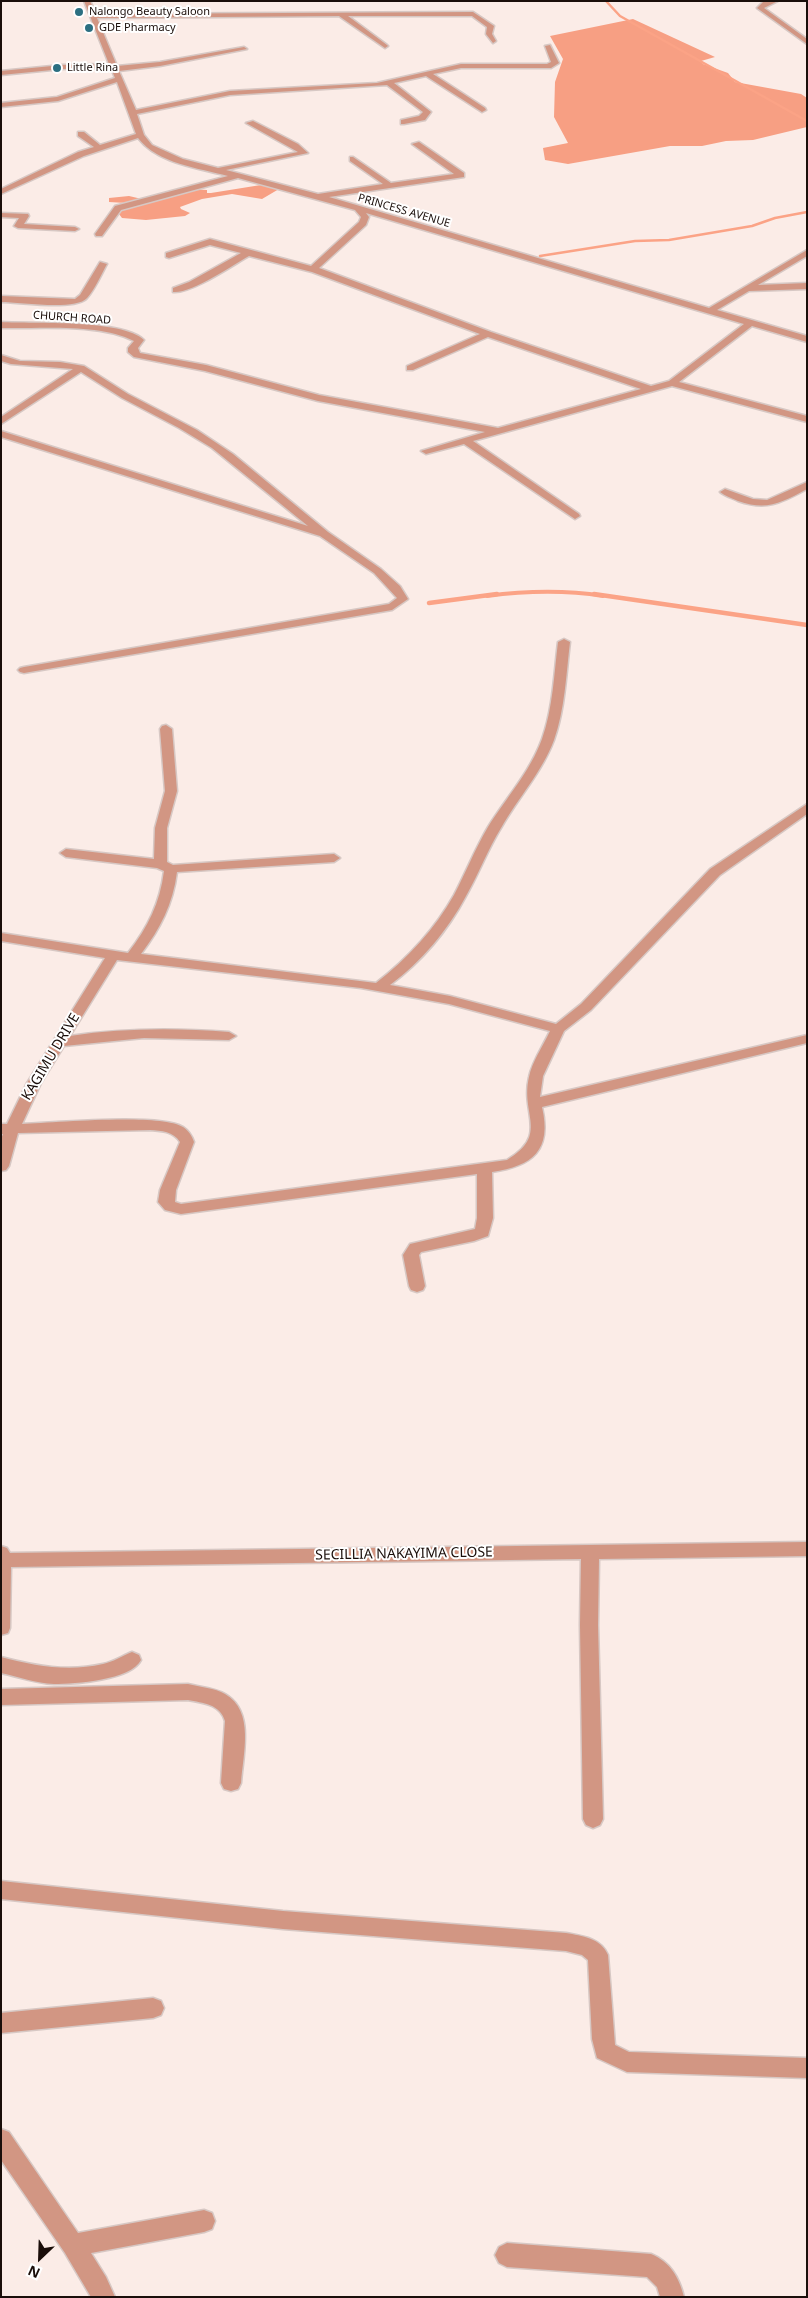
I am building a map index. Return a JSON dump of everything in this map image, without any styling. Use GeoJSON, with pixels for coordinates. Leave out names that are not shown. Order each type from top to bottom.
{"type":"FeatureCollection","features":[{"type":"Feature","properties":{"kind":"street","name":"PRINCESS AVENUE"},"geometry":{"type":"LineString","coordinates":[[86,1],[133,113],[140,135],[145,144],[159,153],[180,161],[316,196],[807,339]]}},
{"type":"Feature","properties":{"kind":"street"},"geometry":{"type":"LineString","coordinates":[[774,1],[765,3],[760,8],[807,42]]}},
{"type":"Feature","properties":{"kind":"street"},"geometry":{"type":"LineString","coordinates":[[93,16],[472,14],[491,26],[489,34],[493,41]]}},
{"type":"Feature","properties":{"kind":"street"},"geometry":{"type":"LineString","coordinates":[[342,15],[385,46]]}},
{"type":"Feature","properties":{"kind":"street"},"geometry":{"type":"LineString","coordinates":[[133,113],[230,93],[337,89],[389,83],[467,65],[554,65],[556,63],[548,46]]}},
{"type":"Feature","properties":{"kind":"street"},"geometry":{"type":"LineString","coordinates":[[1,73],[62,66],[113,67],[160,64],[244,49]]}},
{"type":"Feature","properties":{"kind":"street"},"geometry":{"type":"LineString","coordinates":[[426,73],[482,110]]}},
{"type":"Feature","properties":{"kind":"street"},"geometry":{"type":"LineString","coordinates":[[1,105],[58,99],[118,79]]}},
{"type":"Feature","properties":{"kind":"street"},"geometry":{"type":"LineString","coordinates":[[389,83],[427,112],[422,118],[404,122]]}},
{"type":"Feature","properties":{"kind":"street"},"geometry":{"type":"LineString","coordinates":[[214,170],[304,154],[295,146],[250,123]]}},
{"type":"Feature","properties":{"kind":"street"},"geometry":{"type":"LineString","coordinates":[[80,134],[100,148]]}},
{"type":"Feature","properties":{"kind":"street"},"geometry":{"type":"LineString","coordinates":[[1,192],[63,162],[140,135]]}},
{"type":"Feature","properties":{"kind":"street"},"geometry":{"type":"LineString","coordinates":[[316,196],[461,175],[416,144]]}},
{"type":"Feature","properties":{"kind":"street"},"geometry":{"type":"LineString","coordinates":[[353,159],[390,186]]}},
{"type":"Feature","properties":{"kind":"street"},"geometry":{"type":"LineString","coordinates":[[99,234],[118,208],[236,176]]}},
{"type":"Feature","properties":{"kind":"street"},"geometry":{"type":"LineString","coordinates":[[313,269],[362,223],[365,217],[359,210]]}},
{"type":"Feature","properties":{"kind":"street"},"geometry":{"type":"LineString","coordinates":[[1,215],[25,216],[18,226],[75,229]]}},
{"type":"Feature","properties":{"kind":"street"},"geometry":{"type":"LineString","coordinates":[[168,255],[210,242],[306,269],[313,269],[488,334],[651,389]]}},
{"type":"Feature","properties":{"kind":"street"},"geometry":{"type":"LineString","coordinates":[[712,310],[807,252]]}},
{"type":"Feature","properties":{"kind":"street"},"geometry":{"type":"LineString","coordinates":[[176,290],[192,284],[248,253]]}},
{"type":"Feature","properties":{"kind":"street"},"geometry":{"type":"LineString","coordinates":[[1,299],[77,301],[83,297],[103,264]]}},
{"type":"Feature","properties":{"kind":"street"},"geometry":{"type":"LineString","coordinates":[[748,288],[807,286]]}},
{"type":"Feature","properties":{"kind":"street"},"geometry":{"type":"LineString","coordinates":[[426,451],[672,383],[752,322]]}},
{"type":"Feature","properties":{"kind":"street","name":"CHURCH ROAD"},"geometry":{"type":"LineString","coordinates":[[1,326],[100,329],[133,335],[139,340],[133,348],[136,355],[206,368],[318,398],[497,432]]}},
{"type":"Feature","properties":{"kind":"street"},"geometry":{"type":"LineString","coordinates":[[410,368],[488,334]]}},
{"type":"Feature","properties":{"kind":"street"},"geometry":{"type":"LineString","coordinates":[[1,358],[21,364],[66,364],[81,368],[122,394],[194,432],[252,474],[325,535],[374,568],[397,590],[402,600],[392,607],[24,670]]}},
{"type":"Feature","properties":{"kind":"street"},"geometry":{"type":"LineString","coordinates":[[1,422],[81,368]]}},
{"type":"Feature","properties":{"kind":"street"},"geometry":{"type":"LineString","coordinates":[[672,383],[807,419]]}},
{"type":"Feature","properties":{"kind":"street"},"geometry":{"type":"LineString","coordinates":[[1,434],[325,535]]}},
{"type":"Feature","properties":{"kind":"street"},"geometry":{"type":"LineString","coordinates":[[465,440],[575,516]]}},
{"type":"Feature","properties":{"kind":"street"},"geometry":{"type":"LineString","coordinates":[[725,492],[754,504],[763,504],[775,501],[807,485]]}},
{"type":"Feature","properties":{"kind":"street"},"geometry":{"type":"LineString","coordinates":[[379,987],[403,969],[436,931],[459,896],[479,853],[497,823],[539,762],[549,738],[564,642]]}},
{"type":"Feature","properties":{"kind":"street"},"geometry":{"type":"LineString","coordinates":[[132,957],[159,919],[168,895],[162,828],[170,791],[166,729]]}},
{"type":"Feature","properties":{"kind":"street"},"geometry":{"type":"LineString","coordinates":[[6,1130],[150,1125],[161,1126],[180,1132],[187,1142],[168,1190],[166,1202],[170,1206],[182,1209],[511,1164],[534,1147],[539,1124],[533,1097],[536,1076],[558,1029],[586,1007],[691,895],[716,872],[807,808]]}},
{"type":"Feature","properties":{"kind":"street"},"geometry":{"type":"LineString","coordinates":[[66,853],[166,867],[334,858]]}},
{"type":"Feature","properties":{"kind":"street"},"geometry":{"type":"LineString","coordinates":[[1,937],[114,955],[244,969],[379,987],[450,1000],[558,1029]]}},
{"type":"Feature","properties":{"kind":"street","name":"KAGIMU DRIVE"},"geometry":{"type":"LineString","coordinates":[[1,1166],[6,1130],[114,955]]}},
{"type":"Feature","properties":{"kind":"street"},"geometry":{"type":"LineString","coordinates":[[60,1042],[99,1035],[176,1033],[229,1036]]}},
{"type":"Feature","properties":{"kind":"street"},"geometry":{"type":"LineString","coordinates":[[534,1104],[807,1039]]}},
{"type":"Feature","properties":{"kind":"street"},"geometry":{"type":"LineString","coordinates":[[417,1286],[411,1256],[416,1248],[431,1243],[474,1236],[482,1232],[485,1218],[484,1169]]}},
{"type":"Feature","properties":{"kind":"street","name":"SECILLIA NAKAYIMA CLOSE"},"geometry":{"type":"LineString","coordinates":[[2,1557],[807,1549]]}},
{"type":"Feature","properties":{"kind":"street"},"geometry":{"type":"LineString","coordinates":[[590,1552],[589,1625],[593,1819]]}},
{"type":"Feature","properties":{"kind":"street"},"geometry":{"type":"LineString","coordinates":[[1,1628],[3,1593],[2,1557]]}},
{"type":"Feature","properties":{"kind":"street"},"geometry":{"type":"LineString","coordinates":[[1,1665],[31,1673],[55,1676],[106,1672],[132,1660]]}},
{"type":"Feature","properties":{"kind":"street"},"geometry":{"type":"LineString","coordinates":[[1,1697],[188,1692],[218,1699],[231,1709],[235,1721],[231,1784]]}},
{"type":"Feature","properties":{"kind":"street"},"geometry":{"type":"LineString","coordinates":[[1,1890],[283,1920],[566,1942],[587,1947],[598,1955],[604,2045],[605,2051],[612,2056],[626,2062],[807,2068]]}},
{"type":"Feature","properties":{"kind":"street"},"geometry":{"type":"LineString","coordinates":[[1,2023],[153,2008]]}},
{"type":"Feature","properties":{"kind":"street"},"geometry":{"type":"LineString","coordinates":[[1,2140],[73,2245],[98,2285],[103,2297]]}},
{"type":"Feature","properties":{"kind":"street"},"geometry":{"type":"LineString","coordinates":[[73,2245],[204,2221]]}},
{"type":"Feature","properties":{"kind":"street"},"geometry":{"type":"LineString","coordinates":[[507,2255],[651,2266],[660,2272],[670,2286],[672,2297]]}},
{"type":"Feature","properties":{"kind":"shaded area"},"geometry":{"type":"Polygon","coordinates":[[[633,19],[715,57],[701,61],[703,64],[728,73],[735,82],[801,94],[807,98],[807,127],[753,140],[726,141],[702,146],[670,146],[568,164],[545,160],[543,148],[568,143],[554,117],[555,82],[563,59],[550,36],[633,19]]]}},
{"type":"Feature","properties":{"kind":"shaded area"},"geometry":{"type":"Polygon","coordinates":[[[267,184],[279,189],[262,199],[232,194],[202,199],[180,207],[190,213],[185,216],[146,220],[122,218],[119,214],[126,203],[109,202],[109,198],[129,196],[146,200],[189,189],[207,190],[207,193],[211,193],[267,184]]]}},
{"type":"Feature","properties":{"kind":"waterway"},"geometry":{"type":"LineString","coordinates":[[606,1],[620,16],[807,121]]}},
{"type":"Feature","properties":{"kind":"waterway"},"geometry":{"type":"LineString","coordinates":[[540,256],[635,241],[669,240],[752,226],[775,218],[807,212]]}},
{"type":"Feature","properties":{"kind":"waterway"},"geometry":{"type":"LineString","coordinates":[[487,596],[545,592],[603,596]]}},
{"type":"Feature","properties":{"kind":"waterway"},"geometry":{"type":"LineString","coordinates":[[429,603],[497,594]]}},
{"type":"Feature","properties":{"kind":"waterway"},"geometry":{"type":"LineString","coordinates":[[594,594],[807,625]]}},
{"type":"Feature","properties":{"kind":"place","name":"Nalongo Beauty Saloon"},"geometry":{"type":"Point","coordinates":[79,12]}},
{"type":"Feature","properties":{"kind":"place","name":"GDE Pharmacy"},"geometry":{"type":"Point","coordinates":[89,28]}},
{"type":"Feature","properties":{"kind":"place","name":"Little Rina"},"geometry":{"type":"Point","coordinates":[57,68]}}]}
